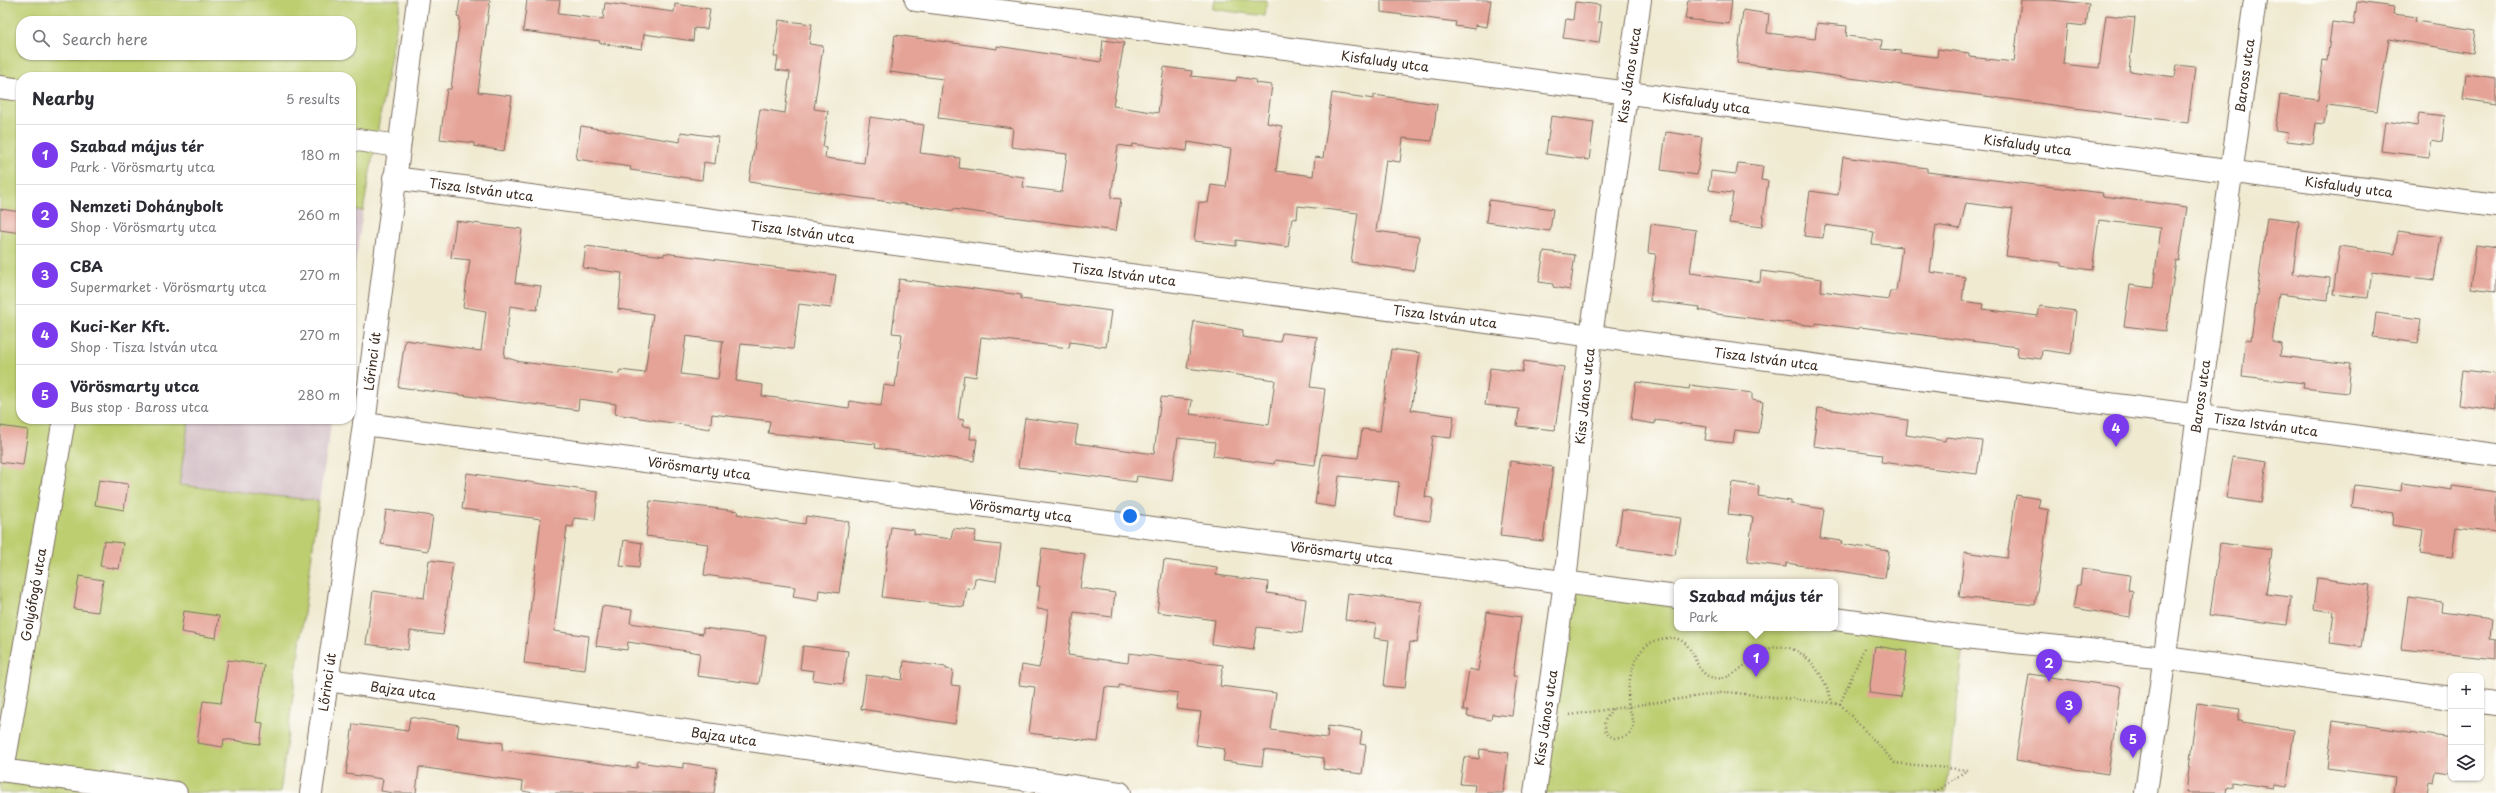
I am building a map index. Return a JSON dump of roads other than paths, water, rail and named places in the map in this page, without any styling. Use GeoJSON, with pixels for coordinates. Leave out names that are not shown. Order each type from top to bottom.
{"type":"FeatureCollection","features":[{"type":"Feature","properties":{"kind":"street","name":"Lőrinci út"},"geometry":{"type":"LineString","coordinates":[[311,793],[364,424],[398,146],[418,0]]}},
{"type":"Feature","properties":{"kind":"street","name":"Kisfaludy utca"},"geometry":{"type":"LineString","coordinates":[[916,0],[2496,206]]}},
{"type":"Feature","properties":{"kind":"street","name":"Kiss János utca"},"geometry":{"type":"LineString","coordinates":[[1535,793],[1565,582],[1591,336],[1640,0]]}},
{"type":"Feature","properties":{"kind":"street","name":"Baross utca"},"geometry":{"type":"LineString","coordinates":[[2146,793],[2166,658],[2255,0]]}},
{"type":"Feature","properties":{"kind":"street"},"geometry":{"type":"LineString","coordinates":[[0,87],[16,89]]}},
{"type":"Feature","properties":{"kind":"street"},"geometry":{"type":"LineString","coordinates":[[356,140],[398,146]]}},
{"type":"Feature","properties":{"kind":"street","name":"Tisza István utca"},"geometry":{"type":"LineString","coordinates":[[394,178],[2496,455]]}},
{"type":"Feature","properties":{"kind":"street","name":"Golyófogó utca"},"geometry":{"type":"LineString","coordinates":[[2,770],[63,424]]}},
{"type":"Feature","properties":{"kind":"street","name":"Vörösmarty utca"},"geometry":{"type":"LineString","coordinates":[[364,424],[1674,597]]}},
{"type":"Feature","properties":{"kind":"street"},"geometry":{"type":"LineString","coordinates":[[1838,619],[1965,636],[2166,658],[2448,698]]}},
{"type":"Feature","properties":{"kind":"street","name":"Bajza utca"},"geometry":{"type":"LineString","coordinates":[[328,680],[1120,793]]}},
{"type":"Feature","properties":{"kind":"street"},"geometry":{"type":"LineString","coordinates":[[2484,702],[2496,704]]}},
{"type":"Feature","properties":{"kind":"street"},"geometry":{"type":"LineString","coordinates":[[2,770],[176,793]]}},
{"type":"Feature","properties":{"kind":"place","name":"Kuci-Ker Kft."},"geometry":{"type":"Point","coordinates":[2116,447]}},
{"type":"Feature","properties":{"kind":"place","name":"Szabad május tér"},"geometry":{"type":"Point","coordinates":[1756,677]}},
{"type":"Feature","properties":{"kind":"place","name":"Nemzeti Dohánybolt"},"geometry":{"type":"Point","coordinates":[2049,682]}},
{"type":"Feature","properties":{"kind":"place","name":"CBA"},"geometry":{"type":"Point","coordinates":[2069,724]}},
{"type":"Feature","properties":{"kind":"place","name":"Vörösmarty utca"},"geometry":{"type":"Point","coordinates":[2133,758]}}]}
